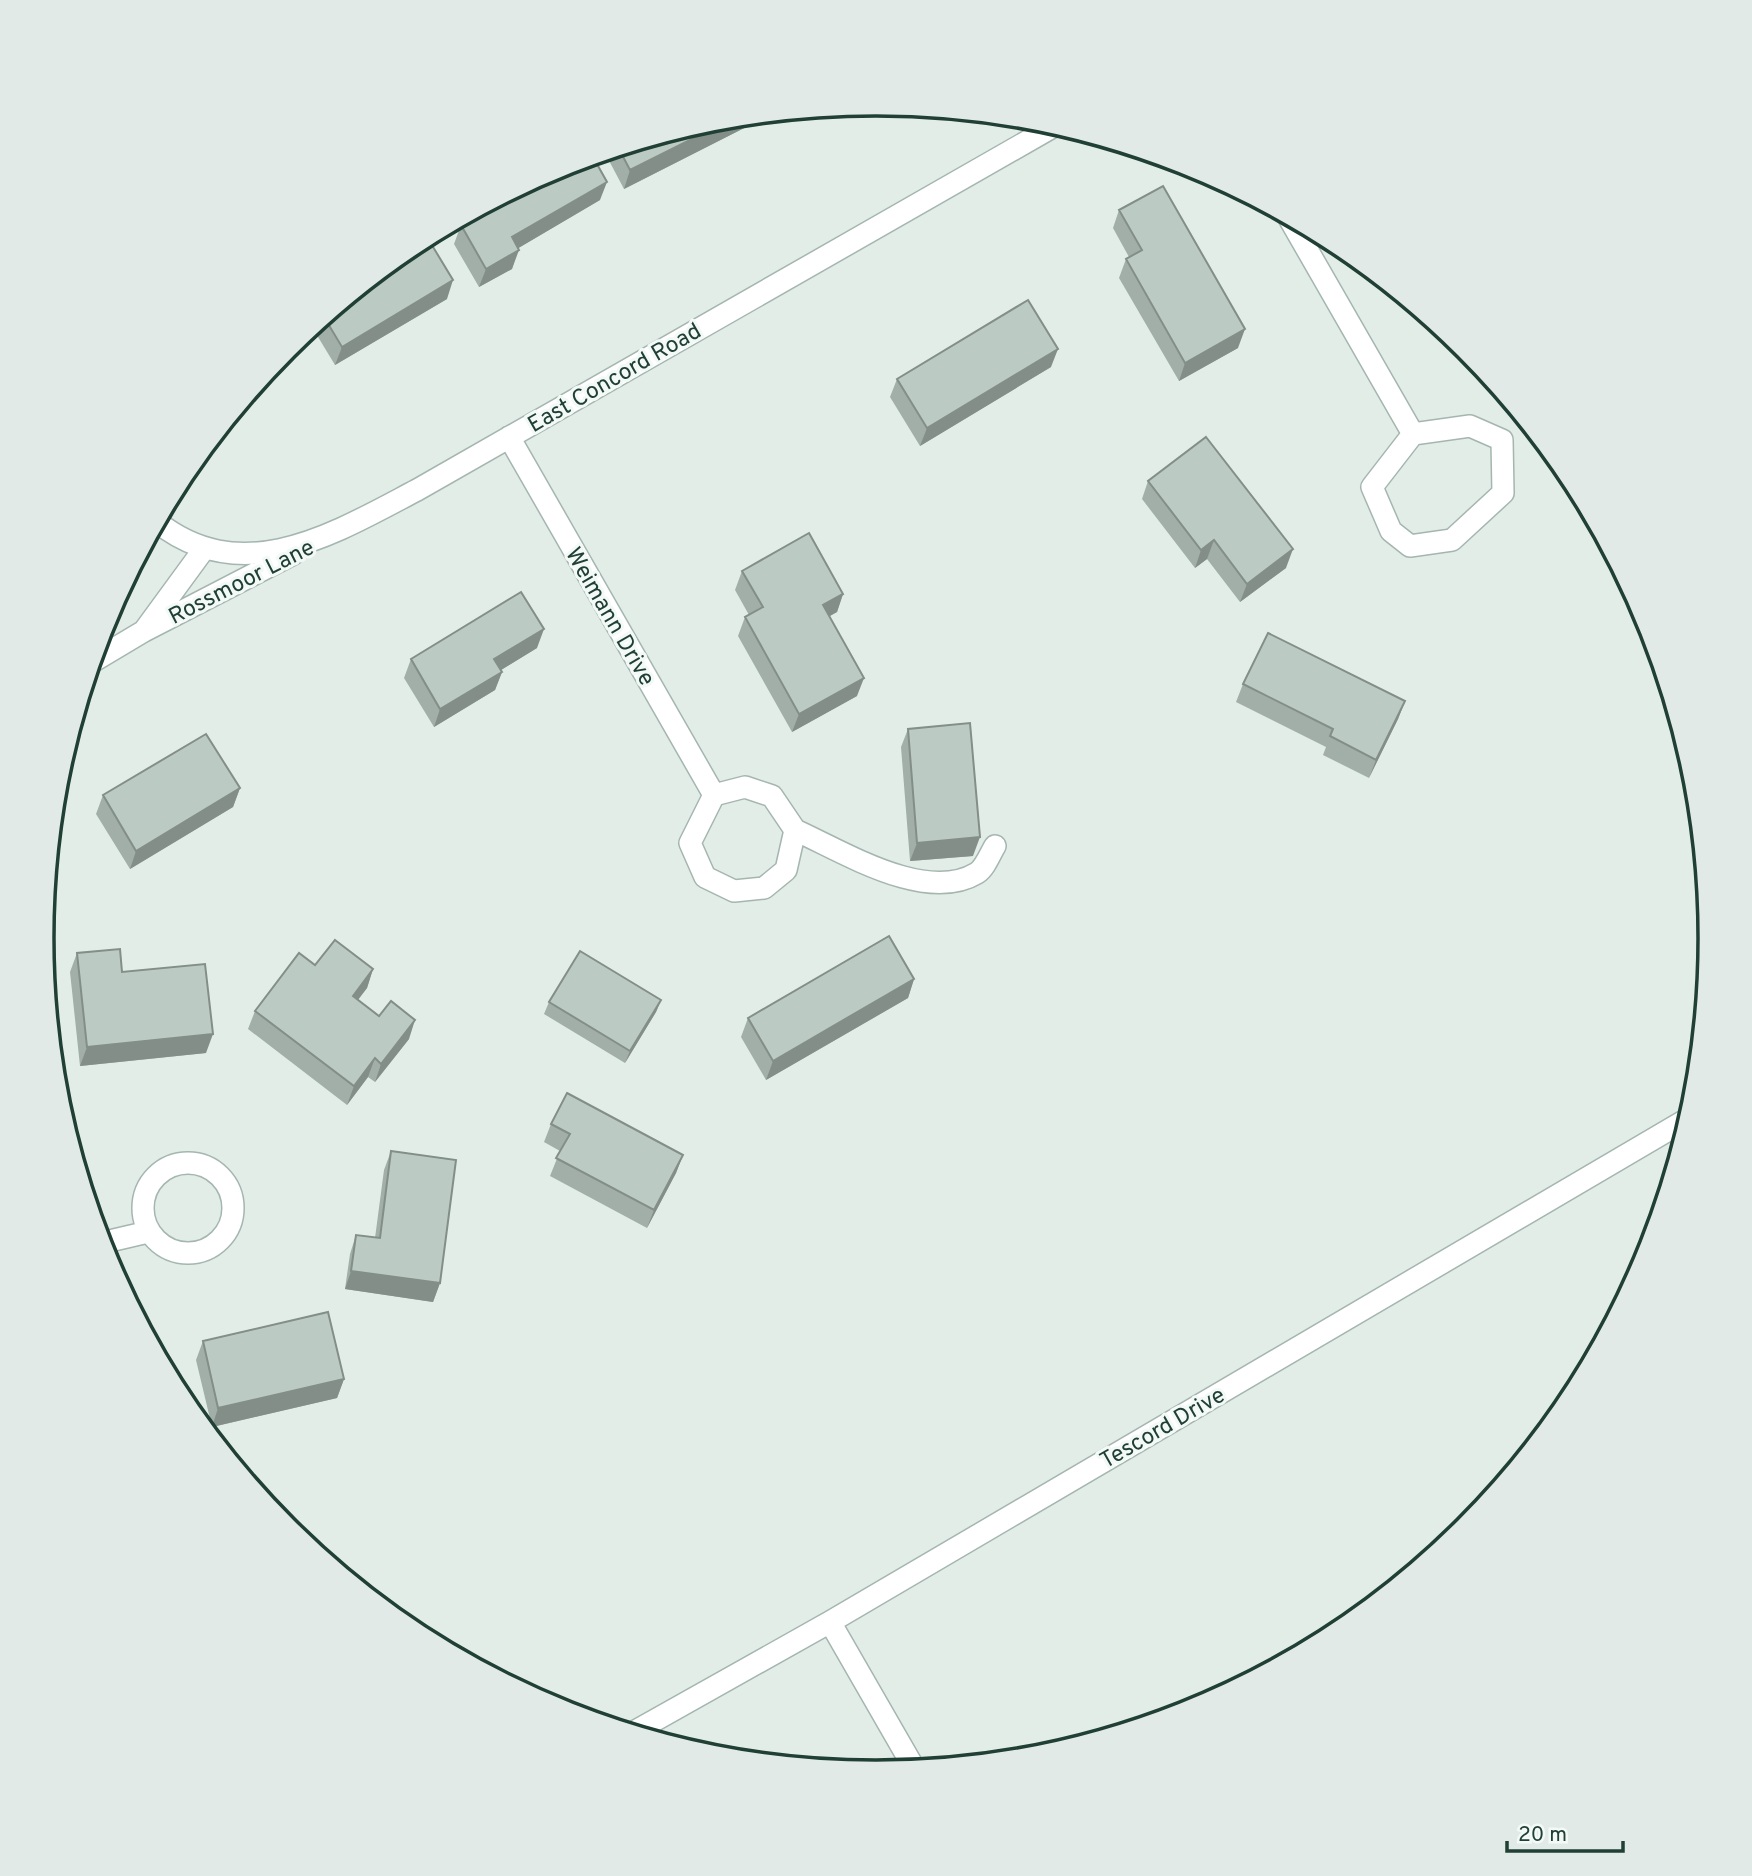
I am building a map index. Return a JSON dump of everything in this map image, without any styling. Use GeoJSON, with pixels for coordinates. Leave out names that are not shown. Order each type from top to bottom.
{"type":"FeatureCollection","features":[{"type":"Feature","properties":{"kind":"street","name":"East Concord Road"},"geometry":{"type":"LineString","coordinates":[[164,527],[204,549],[233,555],[271,552],[338,531],[509,437],[1042,133]]}},
{"type":"Feature","properties":{"kind":"street"},"geometry":{"type":"LineString","coordinates":[[1297,233],[1413,434]]}},
{"type":"Feature","properties":{"kind":"street"},"geometry":{"type":"LineString","coordinates":[[1470,426],[1502,440],[1503,493],[1452,540],[1410,546],[1391,531],[1372,488],[1413,434],[1470,426]]}},
{"type":"Feature","properties":{"kind":"street","name":"Weimann Drive"},"geometry":{"type":"LineString","coordinates":[[509,437],[714,795]]}},
{"type":"Feature","properties":{"kind":"street","name":"Rossmoor Lane"},"geometry":{"type":"LineString","coordinates":[[106,654],[144,631],[338,531]]}},
{"type":"Feature","properties":{"kind":"street","name":"Rossmoor Lane"},"geometry":{"type":"LineString","coordinates":[[144,631],[204,549]]}},
{"type":"Feature","properties":{"kind":"street"},"geometry":{"type":"LineString","coordinates":[[795,830],[786,870],[764,888],[734,891],[705,877],[690,843],[714,795],[745,787],[772,796],[795,830],[880,868],[927,884],[954,883],[979,871],[995,846]]}},
{"type":"Feature","properties":{"kind":"street","name":"Tescord Drive"},"geometry":{"type":"LineString","coordinates":[[644,1726],[830,1622],[1676,1126]]}},
{"type":"Feature","properties":{"kind":"street"},"geometry":{"type":"LineString","coordinates":[[196,1163],[219,1174],[230,1191],[233,1218],[221,1241],[201,1252],[176,1252],[161,1246],[148,1232],[142,1203],[145,1192],[159,1172],[167,1168],[176,1164],[196,1163]]}},
{"type":"Feature","properties":{"kind":"street"},"geometry":{"type":"LineString","coordinates":[[113,1240],[148,1232]]}},
{"type":"Feature","properties":{"kind":"street"},"geometry":{"type":"LineString","coordinates":[[830,1622],[909,1759]]}},
{"type":"Feature","properties":{"kind":"building"},"geometry":{"type":"Polygon","coordinates":[[[698,136],[630,170],[623,157],[698,136]]]}},
{"type":"Feature","properties":{"kind":"building"},"geometry":{"type":"Polygon","coordinates":[[[598,165],[607,182],[512,237],[519,250],[486,269],[462,228],[513,201],[598,165]]]}},
{"type":"Feature","properties":{"kind":"building"},"geometry":{"type":"Polygon","coordinates":[[[1163,186],[1245,329],[1185,363],[1126,259],[1142,250],[1119,210],[1163,186]]]}},
{"type":"Feature","properties":{"kind":"building"},"geometry":{"type":"Polygon","coordinates":[[[433,246],[453,280],[342,347],[329,325],[376,286],[433,246]]]}},
{"type":"Feature","properties":{"kind":"building"},"geometry":{"type":"Polygon","coordinates":[[[1028,300],[1058,349],[927,428],[897,379],[1028,300]]]}},
{"type":"Feature","properties":{"kind":"building"},"geometry":{"type":"Polygon","coordinates":[[[1206,437],[1293,549],[1247,584],[1214,540],[1201,550],[1148,481],[1206,437]]]}},
{"type":"Feature","properties":{"kind":"building"},"geometry":{"type":"Polygon","coordinates":[[[809,533],[843,594],[823,605],[864,678],[799,714],[745,617],[763,607],[742,571],[809,533]]]}},
{"type":"Feature","properties":{"kind":"building"},"geometry":{"type":"Polygon","coordinates":[[[521,592],[544,629],[494,659],[502,672],[440,709],[411,659],[521,592]]]}},
{"type":"Feature","properties":{"kind":"building"},"geometry":{"type":"Polygon","coordinates":[[[1268,633],[1405,701],[1376,760],[1330,736],[1333,729],[1243,684],[1268,633]]]}},
{"type":"Feature","properties":{"kind":"building"},"geometry":{"type":"Polygon","coordinates":[[[970,723],[980,837],[917,843],[908,729],[970,723]]]}},
{"type":"Feature","properties":{"kind":"building"},"geometry":{"type":"Polygon","coordinates":[[[206,734],[240,788],[136,851],[103,795],[206,734]]]}},
{"type":"Feature","properties":{"kind":"building"},"geometry":{"type":"Polygon","coordinates":[[[889,936],[914,979],[773,1061],[748,1018],[889,936]]]}},
{"type":"Feature","properties":{"kind":"building"},"geometry":{"type":"Polygon","coordinates":[[[335,940],[373,969],[353,996],[379,1016],[391,1001],[415,1020],[381,1064],[375,1058],[354,1086],[255,1011],[299,953],[315,965],[335,940]]]}},
{"type":"Feature","properties":{"kind":"building"},"geometry":{"type":"Polygon","coordinates":[[[120,949],[122,972],[205,964],[213,1034],[87,1047],[77,953],[120,949]]]}},
{"type":"Feature","properties":{"kind":"building"},"geometry":{"type":"Polygon","coordinates":[[[580,951],[661,1000],[630,1051],[549,1002],[580,951]]]}},
{"type":"Feature","properties":{"kind":"building"},"geometry":{"type":"Polygon","coordinates":[[[567,1093],[683,1155],[654,1210],[556,1158],[570,1134],[551,1124],[567,1093]]]}},
{"type":"Feature","properties":{"kind":"building"},"geometry":{"type":"Polygon","coordinates":[[[391,1151],[456,1160],[440,1283],[351,1271],[356,1235],[380,1238],[391,1151]]]}},
{"type":"Feature","properties":{"kind":"building"},"geometry":{"type":"Polygon","coordinates":[[[328,1312],[344,1379],[218,1408],[203,1341],[328,1312]]]}}]}
